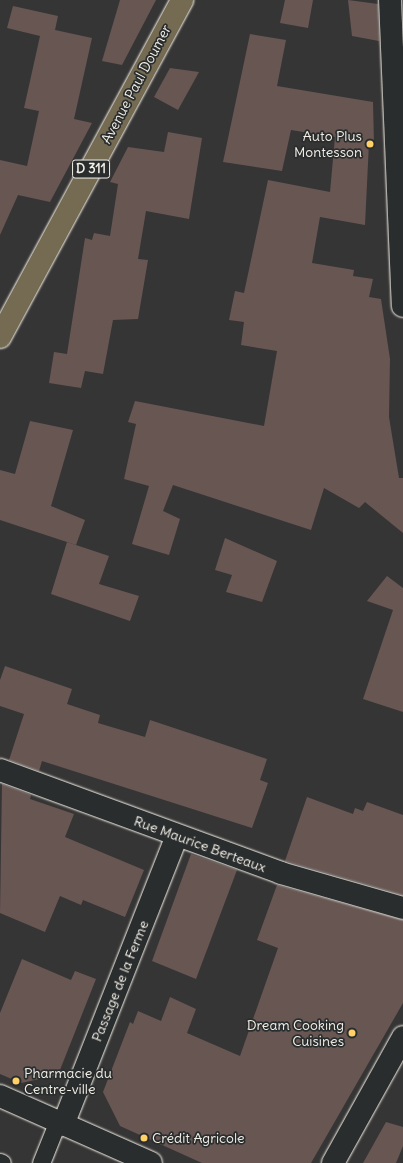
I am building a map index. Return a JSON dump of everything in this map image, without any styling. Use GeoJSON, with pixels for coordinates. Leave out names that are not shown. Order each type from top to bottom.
{"type":"FeatureCollection","features":[{"type":"Feature","properties":{"kind":"main road","name":"Avenue Paul Doumer"},"geometry":{"type":"LineString","coordinates":[[0,337],[182,0]]}},
{"type":"Feature","properties":{"kind":"street"},"geometry":{"type":"LineString","coordinates":[[390,0],[398,86],[403,306]]}},
{"type":"Feature","properties":{"kind":"street","name":"Rue Maurice Berteaux"},"geometry":{"type":"LineString","coordinates":[[0,770],[281,873],[403,908]]}},
{"type":"Feature","properties":{"kind":"street","name":"Passage de la Ferme"},"geometry":{"type":"LineString","coordinates":[[60,1124],[177,836]]}},
{"type":"Feature","properties":{"kind":"street"},"geometry":{"type":"LineString","coordinates":[[333,1163],[403,1037]]}},
{"type":"Feature","properties":{"kind":"street"},"geometry":{"type":"LineString","coordinates":[[0,1096],[60,1124],[151,1163]]}},
{"type":"Feature","properties":{"kind":"lane"},"geometry":{"type":"LineString","coordinates":[[41,1163],[60,1124]]}},
{"type":"Feature","properties":{"kind":"building"},"geometry":{"type":"Polygon","coordinates":[[[120,0],[156,0],[122,65],[102,61],[120,0]]]}},
{"type":"Feature","properties":{"kind":"building"},"geometry":{"type":"Polygon","coordinates":[[[285,0],[313,0],[308,28],[280,23],[285,0]]]}},
{"type":"Feature","properties":{"kind":"building"},"geometry":{"type":"Polygon","coordinates":[[[348,0],[378,4],[379,41],[352,36],[348,0]]]}},
{"type":"Feature","properties":{"kind":"building"},"geometry":{"type":"Polygon","coordinates":[[[13,6],[58,16],[55,30],[92,38],[74,119],[92,123],[50,202],[18,195],[0,235],[0,160],[27,166],[39,111],[24,108],[40,36],[7,28],[13,6]]]}},
{"type":"Feature","properties":{"kind":"building"},"geometry":{"type":"Polygon","coordinates":[[[250,34],[286,40],[277,86],[373,102],[374,144],[369,143],[365,225],[320,217],[312,263],[354,270],[353,276],[373,279],[369,297],[381,299],[390,359],[389,417],[399,478],[403,478],[403,533],[365,502],[359,508],[324,488],[311,530],[173,485],[163,511],[180,519],[169,555],[132,544],[149,486],[124,479],[136,424],[128,422],[135,401],[264,426],[277,351],[241,345],[244,322],[229,320],[235,291],[244,293],[268,180],[330,192],[335,137],[291,130],[282,171],[223,162],[250,34]]]}},
{"type":"Feature","properties":{"kind":"building"},"geometry":{"type":"Polygon","coordinates":[[[170,68],[199,72],[178,110],[154,97],[170,68]]]}},
{"type":"Feature","properties":{"kind":"building"},"geometry":{"type":"Polygon","coordinates":[[[168,132],[202,138],[189,219],[146,211],[138,259],[148,260],[138,319],[113,320],[103,374],[85,371],[81,388],[49,383],[54,352],[67,354],[85,238],[92,240],[94,233],[110,236],[118,184],[110,182],[128,147],[164,152],[168,132]]]}},
{"type":"Feature","properties":{"kind":"building"},"geometry":{"type":"Polygon","coordinates":[[[30,421],[73,430],[51,506],[85,520],[76,545],[0,520],[0,470],[15,474],[30,421]]]}},
{"type":"Feature","properties":{"kind":"building"},"geometry":{"type":"Polygon","coordinates":[[[225,538],[277,561],[262,602],[226,592],[232,575],[215,570],[225,538]]]}},
{"type":"Feature","properties":{"kind":"building"},"geometry":{"type":"Polygon","coordinates":[[[67,542],[109,556],[99,584],[139,596],[130,621],[51,594],[67,542]]]}},
{"type":"Feature","properties":{"kind":"building"},"geometry":{"type":"Polygon","coordinates":[[[387,576],[403,588],[403,712],[363,699],[393,610],[367,601],[387,576]]]}},
{"type":"Feature","properties":{"kind":"building"},"geometry":{"type":"Polygon","coordinates":[[[5,666],[72,689],[67,704],[100,715],[98,723],[145,737],[150,720],[267,759],[260,780],[268,783],[252,828],[42,761],[39,771],[9,760],[24,714],[0,706],[0,680],[5,666]]]}},
{"type":"Feature","properties":{"kind":"building"},"geometry":{"type":"Polygon","coordinates":[[[2,784],[31,795],[30,799],[74,814],[65,837],[144,870],[125,917],[83,900],[81,905],[60,896],[45,932],[0,913],[2,784]]]}},
{"type":"Feature","properties":{"kind":"building"},"geometry":{"type":"Polygon","coordinates":[[[307,797],[353,814],[355,808],[363,811],[367,802],[403,815],[403,895],[285,861],[307,797]]]}},
{"type":"Feature","properties":{"kind":"building"},"geometry":{"type":"Polygon","coordinates":[[[191,854],[237,870],[196,979],[152,961],[191,854]]]}},
{"type":"Feature","properties":{"kind":"building"},"geometry":{"type":"Polygon","coordinates":[[[277,885],[403,920],[403,1003],[311,1163],[202,1163],[120,1126],[103,1092],[130,1022],[133,1024],[138,1011],[161,1021],[170,997],[196,1009],[187,1033],[240,1056],[278,948],[257,940],[277,885]]]}},
{"type":"Feature","properties":{"kind":"building"},"geometry":{"type":"Polygon","coordinates":[[[22,959],[71,980],[75,971],[96,979],[58,1075],[21,1083],[0,1074],[0,1013],[22,959]]]}},
{"type":"Feature","properties":{"kind":"building"},"geometry":{"type":"Polygon","coordinates":[[[386,1122],[403,1127],[403,1146],[396,1163],[363,1163],[386,1122]]]}},
{"type":"Feature","properties":{"kind":"place","name":"Auto Plus Montesson"},"geometry":{"type":"Point","coordinates":[370,144]}},
{"type":"Feature","properties":{"kind":"place","name":"Dream Cooking Cuisines"},"geometry":{"type":"Point","coordinates":[352,1033]}},
{"type":"Feature","properties":{"kind":"place","name":"Pharmacie du Centre-ville"},"geometry":{"type":"Point","coordinates":[16,1081]}},
{"type":"Feature","properties":{"kind":"place","name":"Crédit Agricole"},"geometry":{"type":"Point","coordinates":[144,1138]}}]}
